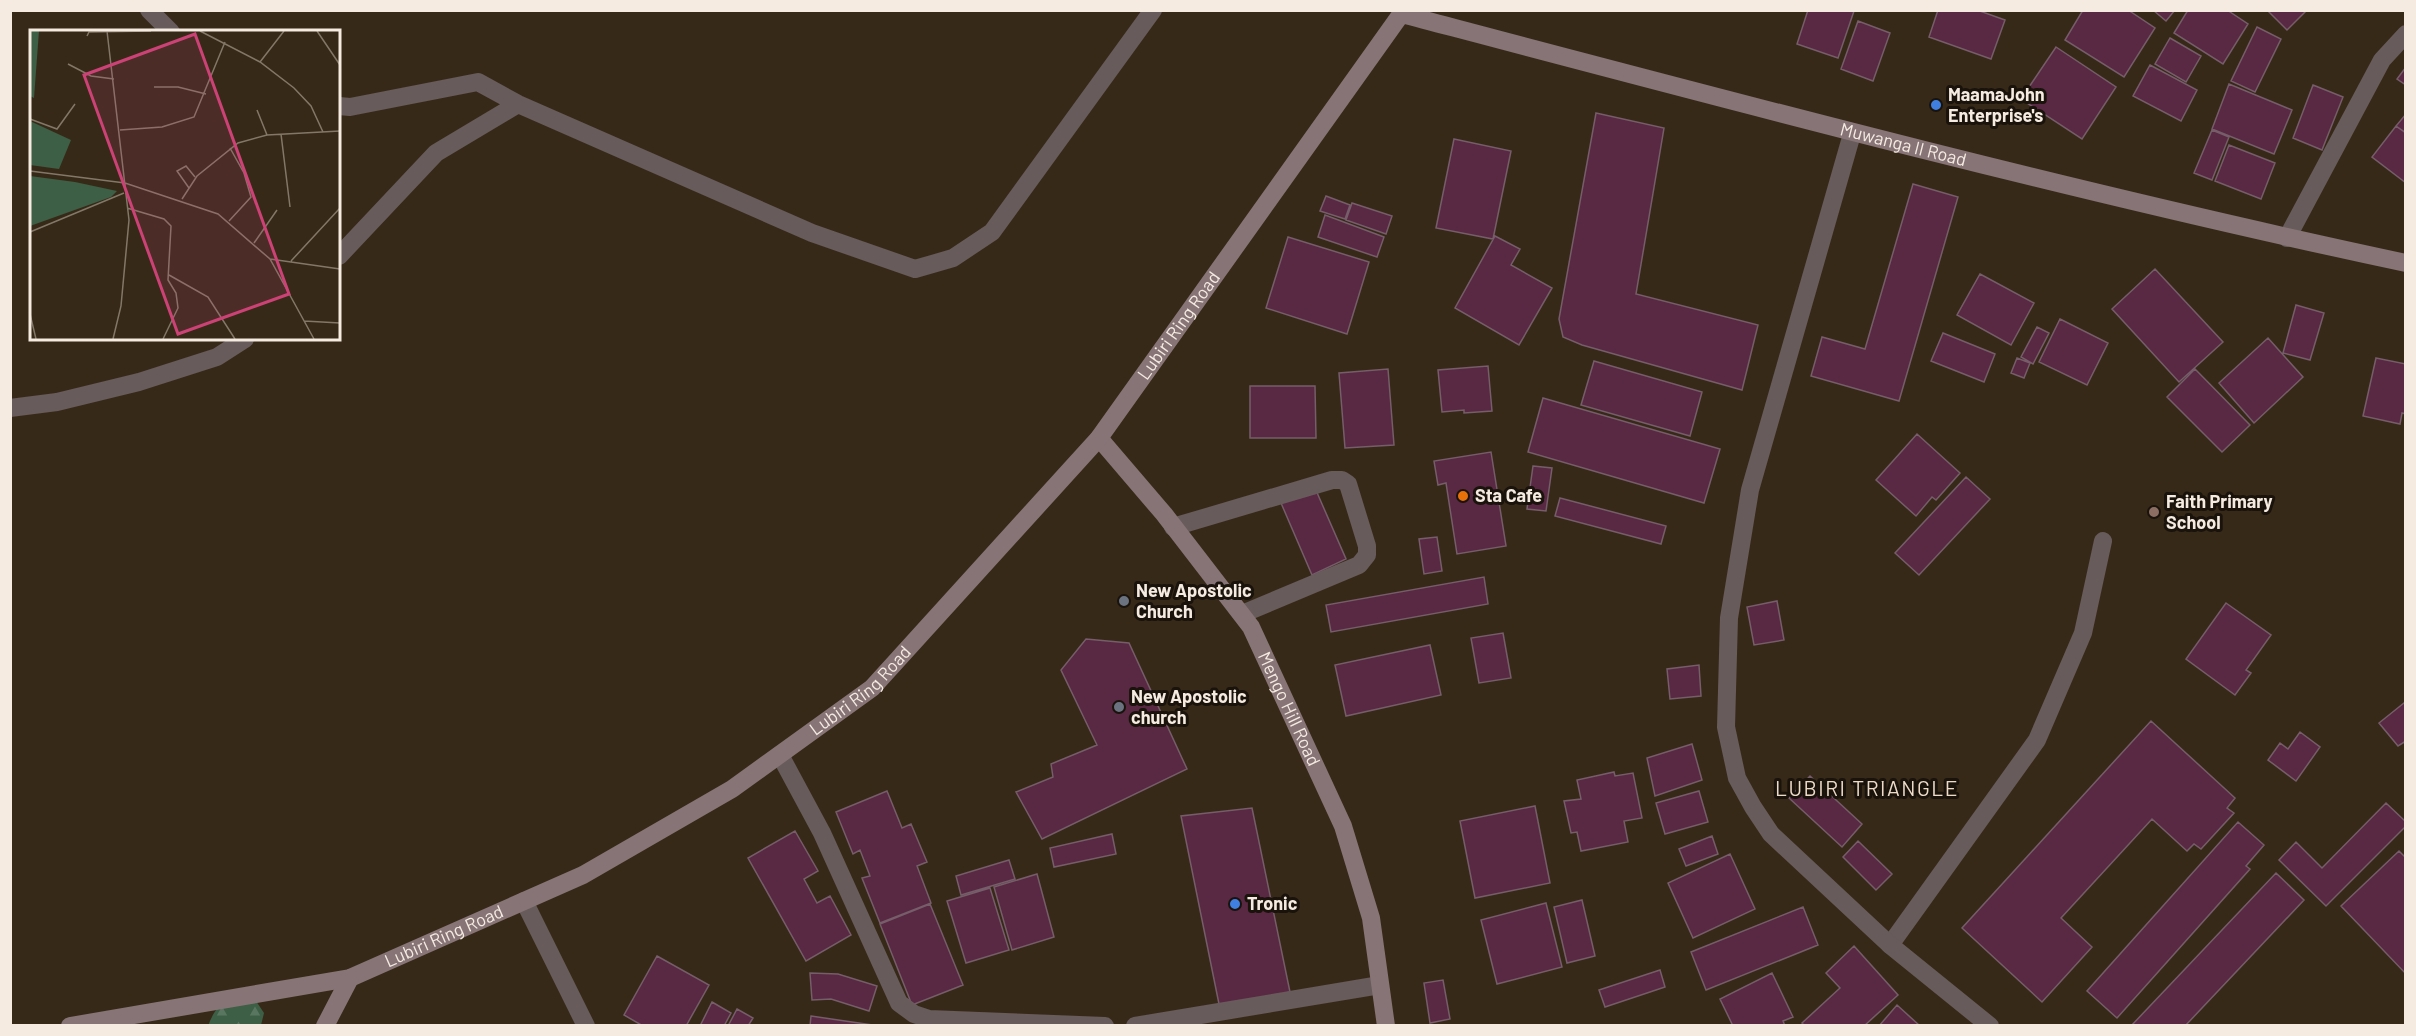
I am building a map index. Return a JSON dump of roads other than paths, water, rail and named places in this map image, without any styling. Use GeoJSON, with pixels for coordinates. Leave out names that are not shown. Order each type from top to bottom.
{"type":"FeatureCollection","features":[{"type":"Feature","properties":{"kind":"main road","name":"Muwanga II Road"},"geometry":{"type":"LineString","coordinates":[[1400,12],[1852,134],[2287,238],[2406,263]]}},
{"type":"Feature","properties":{"kind":"main road","name":"Lubiri Ring Road"},"geometry":{"type":"LineString","coordinates":[[70,1026],[350,978],[583,875],[732,789],[872,688],[1099,438],[1400,12]]}},
{"type":"Feature","properties":{"kind":"main road","name":"Mengo Hill Road"},"geometry":{"type":"LineString","coordinates":[[1099,438],[1242,614],[1256,637],[1343,826],[1371,918],[1386,1026]]}},
{"type":"Feature","properties":{"kind":"main road"},"geometry":{"type":"LineString","coordinates":[[325,1026],[350,978]]}},
{"type":"Feature","properties":{"kind":"street"},"geometry":{"type":"LineString","coordinates":[[149,10],[169,30]]}},
{"type":"Feature","properties":{"kind":"street"},"geometry":{"type":"LineString","coordinates":[[340,106],[350,107],[478,82],[518,104],[812,233],[915,269],[953,258],[992,232],[1153,10]]}},
{"type":"Feature","properties":{"kind":"street"},"geometry":{"type":"LineString","coordinates":[[2287,238],[2382,60],[2406,34]]}},
{"type":"Feature","properties":{"kind":"street"},"geometry":{"type":"LineString","coordinates":[[340,255],[436,153],[518,104]]}},
{"type":"Feature","properties":{"kind":"street"},"geometry":{"type":"LineString","coordinates":[[1852,134],[1750,490],[1729,618],[1726,727],[1737,778],[1771,834],[1890,945],[1990,1026]]}},
{"type":"Feature","properties":{"kind":"street"},"geometry":{"type":"LineString","coordinates":[[10,408],[57,402],[139,382],[217,357],[243,340]]}},
{"type":"Feature","properties":{"kind":"street"},"geometry":{"type":"LineString","coordinates":[[1173,527],[1332,480],[1342,480],[1348,484],[1367,546],[1367,555],[1359,565],[1242,614]]}},
{"type":"Feature","properties":{"kind":"street"},"geometry":{"type":"LineString","coordinates":[[1890,945],[2037,740],[2083,633],[2103,541]]}},
{"type":"Feature","properties":{"kind":"street"},"geometry":{"type":"LineString","coordinates":[[780,755],[822,833],[899,1003],[914,1014],[929,1019],[1105,1026]]}},
{"type":"Feature","properties":{"kind":"street"},"geometry":{"type":"LineString","coordinates":[[524,901],[586,1026]]}},
{"type":"Feature","properties":{"kind":"street"},"geometry":{"type":"LineString","coordinates":[[1135,1026],[1380,985]]}},
{"type":"Feature","properties":{"kind":"place","name":"MaamaJohn Enterprise's"},"geometry":{"type":"Point","coordinates":[1936,105]}},
{"type":"Feature","properties":{"kind":"place","name":"Sta Cafe"},"geometry":{"type":"Point","coordinates":[1463,496]}},
{"type":"Feature","properties":{"kind":"place","name":"Faith Primary School"},"geometry":{"type":"Point","coordinates":[2154,512]}},
{"type":"Feature","properties":{"kind":"place","name":"New Apostolic Church"},"geometry":{"type":"Point","coordinates":[1124,601]}},
{"type":"Feature","properties":{"kind":"place","name":"New Apostolic church"},"geometry":{"type":"Point","coordinates":[1119,707]}},
{"type":"Feature","properties":{"kind":"place","name":"Tronic"},"geometry":{"type":"Point","coordinates":[1235,904]}},
{"type":"Feature","properties":{"kind":"district","name":"LUBIRI TRIANGLE"},"geometry":{"type":"Point","coordinates":[1867,789]}}]}
